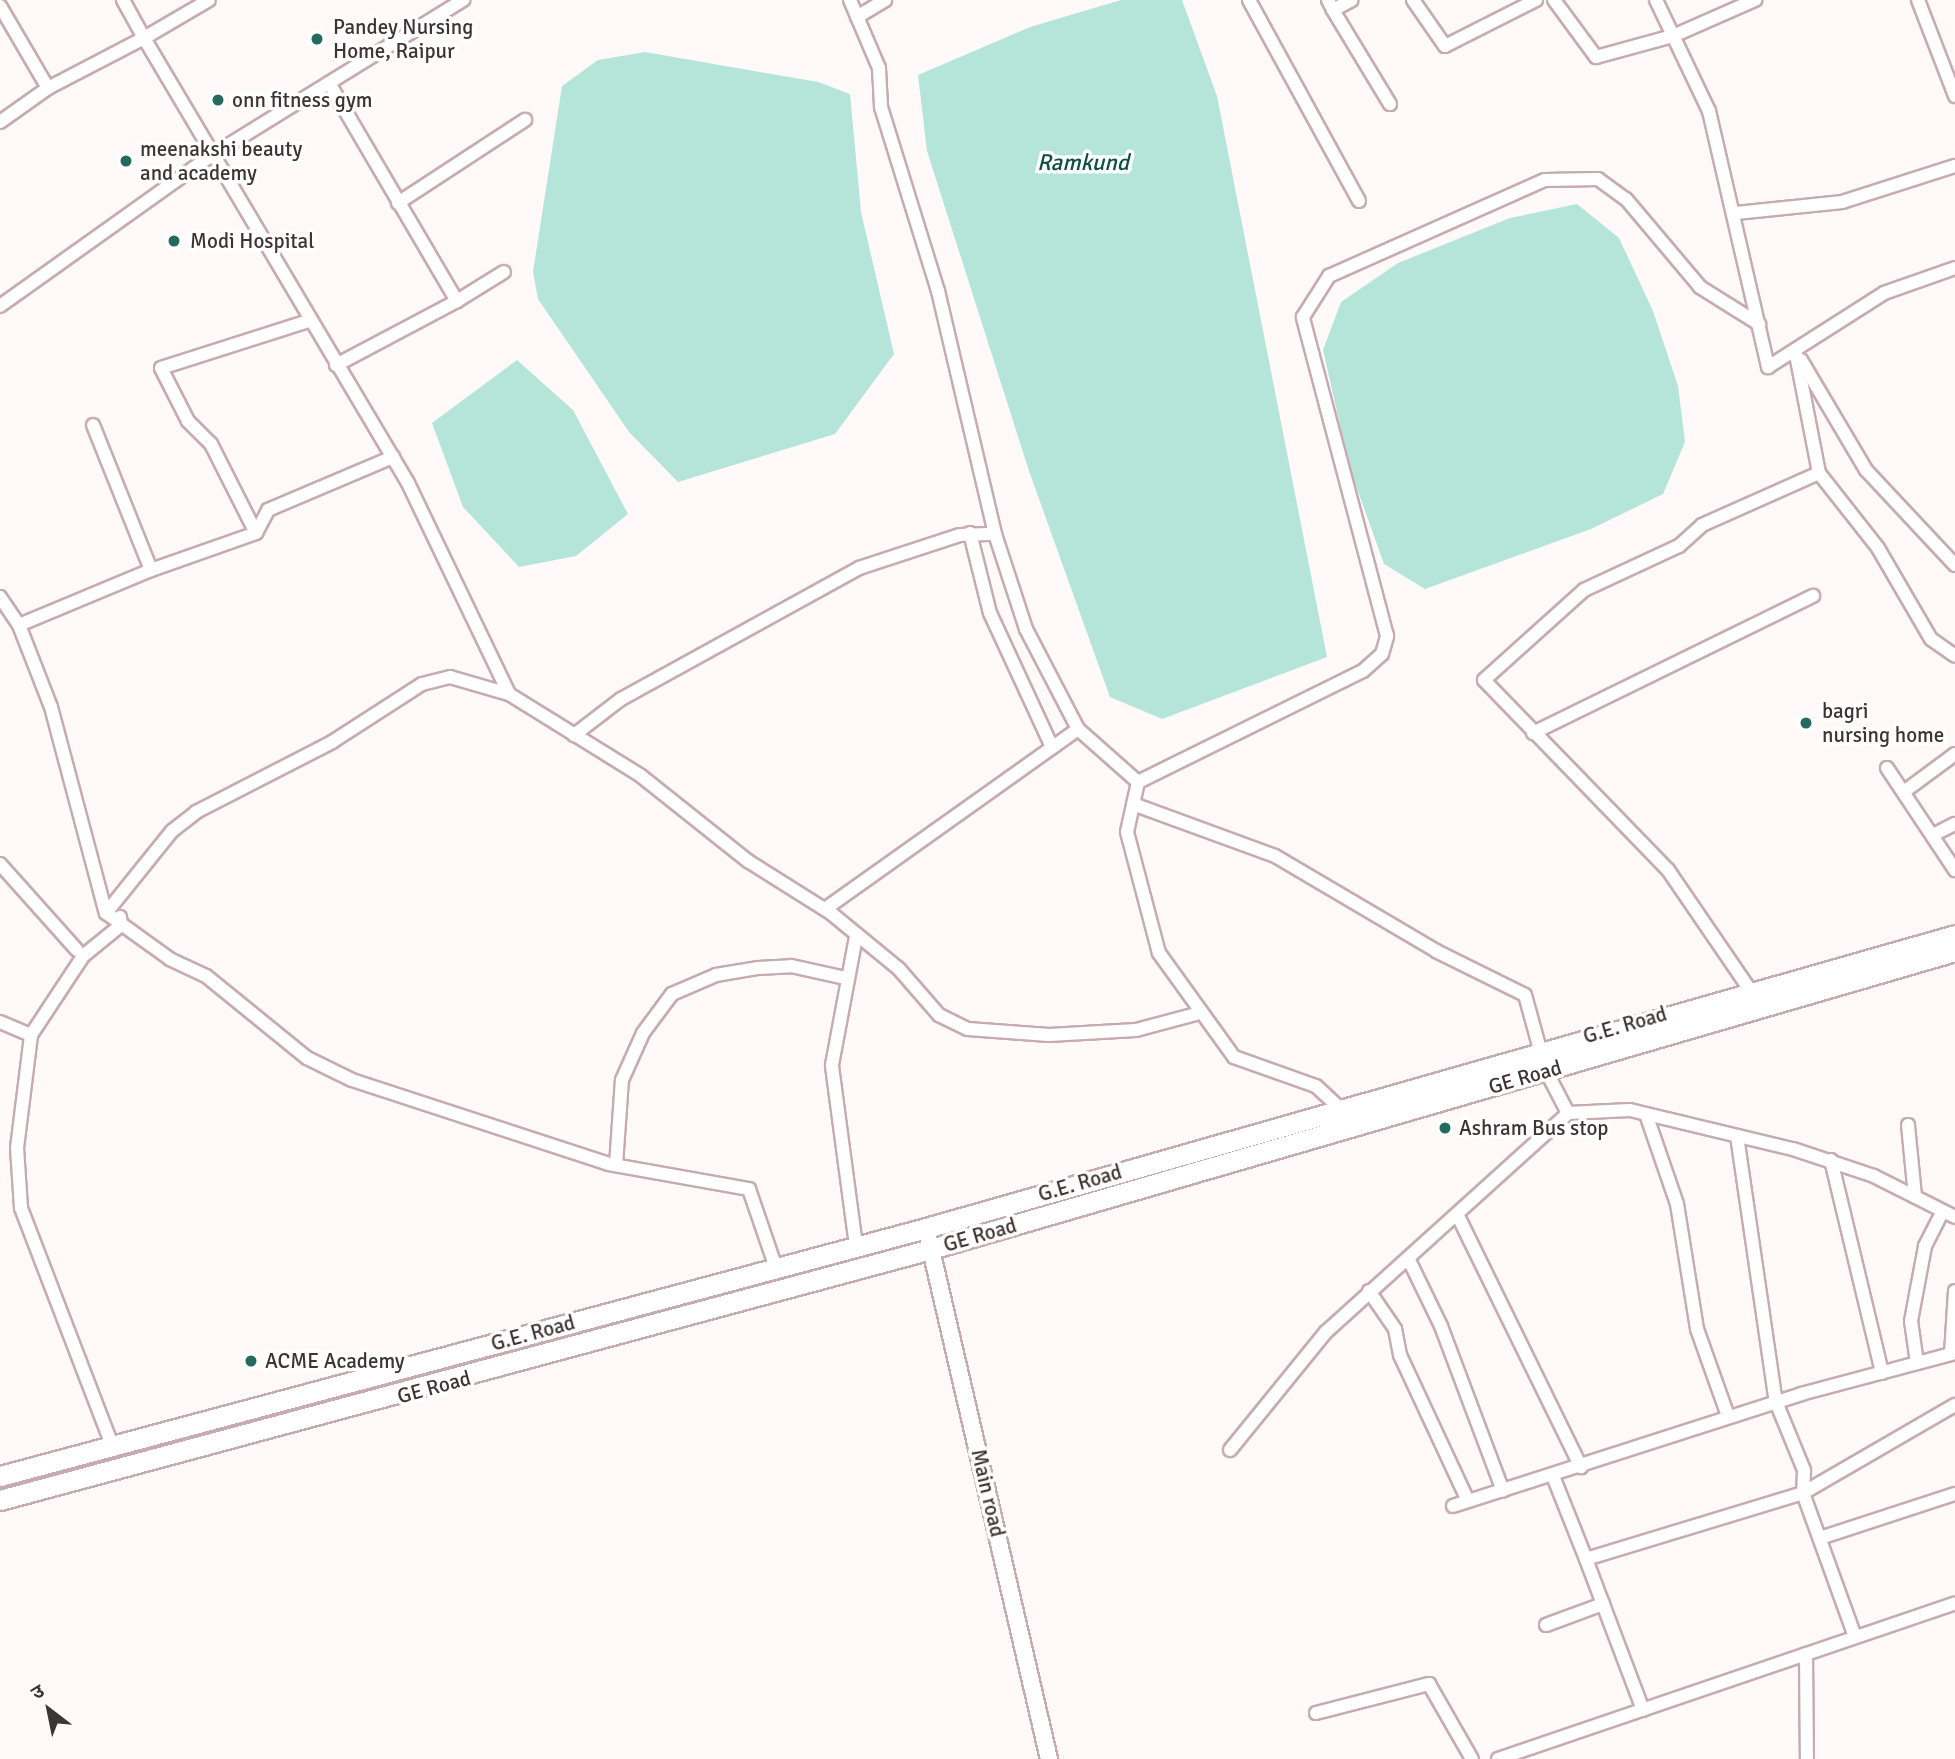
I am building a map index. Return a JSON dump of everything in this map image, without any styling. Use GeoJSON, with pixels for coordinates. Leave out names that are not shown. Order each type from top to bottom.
{"type":"FeatureCollection","features":[{"type":"Feature","properties":{"kind":"main road","name":"G.E. Road"},"geometry":{"type":"LineString","coordinates":[[0,1476],[926,1228],[1539,1049],[1955,934]]}},
{"type":"Feature","properties":{"kind":"main road","name":"GE Road"},"geometry":{"type":"LineString","coordinates":[[0,1500],[931,1249],[1955,951]]}},
{"type":"Feature","properties":{"kind":"street"},"geometry":{"type":"LineString","coordinates":[[123,0],[209,157],[393,457],[509,694]]}},
{"type":"Feature","properties":{"kind":"street"},"geometry":{"type":"LineString","coordinates":[[0,122],[48,89],[209,0]]}},
{"type":"Feature","properties":{"kind":"street"},"geometry":{"type":"LineString","coordinates":[[0,306],[209,157],[463,0]]}},
{"type":"Feature","properties":{"kind":"street"},"geometry":{"type":"LineString","coordinates":[[850,0],[879,68],[881,107],[938,291],[995,534],[1026,629],[1078,729],[1138,782]]}},
{"type":"Feature","properties":{"kind":"street"},"geometry":{"type":"LineString","coordinates":[[858,17],[885,0]]}},
{"type":"Feature","properties":{"kind":"street"},"geometry":{"type":"LineString","coordinates":[[1249,0],[1359,201]]}},
{"type":"Feature","properties":{"kind":"street"},"geometry":{"type":"LineString","coordinates":[[1352,0],[1331,5],[1390,104]]}},
{"type":"Feature","properties":{"kind":"street"},"geometry":{"type":"LineString","coordinates":[[1413,0],[1445,46],[1536,0]]}},
{"type":"Feature","properties":{"kind":"street"},"geometry":{"type":"LineString","coordinates":[[1554,0],[1596,57],[1673,36],[1755,0]]}},
{"type":"Feature","properties":{"kind":"street"},"geometry":{"type":"LineString","coordinates":[[1656,0],[1709,111],[1736,214],[1768,367],[1884,293],[1955,268]]}},
{"type":"Feature","properties":{"kind":"street"},"geometry":{"type":"LineString","coordinates":[[1918,0],[1955,96]]}},
{"type":"Feature","properties":{"kind":"street"},"geometry":{"type":"LineString","coordinates":[[0,6],[48,89]]}},
{"type":"Feature","properties":{"kind":"street"},"geometry":{"type":"LineString","coordinates":[[329,83],[457,301]]}},
{"type":"Feature","properties":{"kind":"street"},"geometry":{"type":"LineString","coordinates":[[398,203],[525,120]]}},
{"type":"Feature","properties":{"kind":"street"},"geometry":{"type":"LineString","coordinates":[[1736,214],[1842,202],[1955,166]]}},
{"type":"Feature","properties":{"kind":"street"},"geometry":{"type":"LineString","coordinates":[[1138,782],[1363,671],[1382,654],[1387,636],[1303,317],[1329,276],[1545,180],[1598,179],[1626,199],[1700,286],[1759,324]]}},
{"type":"Feature","properties":{"kind":"street"},"geometry":{"type":"LineString","coordinates":[[336,365],[457,301],[504,272]]}},
{"type":"Feature","properties":{"kind":"street"},"geometry":{"type":"LineString","coordinates":[[256,533],[211,444],[188,421],[161,368],[309,321]]}},
{"type":"Feature","properties":{"kind":"street"},"geometry":{"type":"LineString","coordinates":[[1795,350],[1819,473],[1878,548],[1931,639],[1955,656]]}},
{"type":"Feature","properties":{"kind":"street"},"geometry":{"type":"LineString","coordinates":[[1795,350],[1866,470],[1955,565]]}},
{"type":"Feature","properties":{"kind":"street"},"geometry":{"type":"LineString","coordinates":[[93,425],[150,570]]}},
{"type":"Feature","properties":{"kind":"street"},"geometry":{"type":"LineString","coordinates":[[19,625],[150,570],[256,533],[268,510],[393,457]]}},
{"type":"Feature","properties":{"kind":"street"},"geometry":{"type":"LineString","coordinates":[[1750,990],[1668,870],[1484,680],[1584,590],[1679,546],[1702,525],[1819,473]]}},
{"type":"Feature","properties":{"kind":"street"},"geometry":{"type":"LineString","coordinates":[[574,735],[621,699],[821,587],[970,533],[995,534]]}},
{"type":"Feature","properties":{"kind":"street"},"geometry":{"type":"LineString","coordinates":[[970,533],[990,614],[1052,747]]}},
{"type":"Feature","properties":{"kind":"street"},"geometry":{"type":"LineString","coordinates":[[1533,733],[1813,596]]}},
{"type":"Feature","properties":{"kind":"street"},"geometry":{"type":"LineString","coordinates":[[0,597],[19,625],[51,706],[106,913],[206,976],[330,1069],[616,1165],[749,1189],[776,1268]]}},
{"type":"Feature","properties":{"kind":"street"},"geometry":{"type":"LineString","coordinates":[[106,913],[172,831],[196,812],[332,742],[422,684],[450,677],[509,694],[641,776],[748,862],[825,909],[856,937],[899,969],[939,1015],[968,1029],[1049,1035],[1136,1030],[1200,1013]]}},
{"type":"Feature","properties":{"kind":"street"},"geometry":{"type":"LineString","coordinates":[[825,909],[1078,729]]}},
{"type":"Feature","properties":{"kind":"street"},"geometry":{"type":"LineString","coordinates":[[1906,791],[1955,754]]}},
{"type":"Feature","properties":{"kind":"street"},"geometry":{"type":"LineString","coordinates":[[1886,768],[1906,791],[1955,870]]}},
{"type":"Feature","properties":{"kind":"street"},"geometry":{"type":"LineString","coordinates":[[1138,782],[1127,832],[1149,925],[1170,975],[1234,1057],[1316,1086],[1356,1125]]}},
{"type":"Feature","properties":{"kind":"street"},"geometry":{"type":"LineString","coordinates":[[1133,804],[1276,856],[1436,951],[1525,995],[1546,1071],[1568,1113]]}},
{"type":"Feature","properties":{"kind":"street"},"geometry":{"type":"LineString","coordinates":[[1933,835],[1955,824]]}},
{"type":"Feature","properties":{"kind":"street"},"geometry":{"type":"LineString","coordinates":[[0,864],[77,950]]}},
{"type":"Feature","properties":{"kind":"street"},"geometry":{"type":"LineString","coordinates":[[118,898],[121,924]]}},
{"type":"Feature","properties":{"kind":"street"},"geometry":{"type":"LineString","coordinates":[[113,1446],[21,1208],[17,1148],[31,1035],[83,956],[121,924]]}},
{"type":"Feature","properties":{"kind":"street"},"geometry":{"type":"LineString","coordinates":[[856,937],[845,978],[832,1066],[856,1246]]}},
{"type":"Feature","properties":{"kind":"street"},"geometry":{"type":"LineString","coordinates":[[616,1165],[622,1080],[643,1033],[672,995],[716,975],[758,968],[792,967],[845,978]]}},
{"type":"Feature","properties":{"kind":"street"},"geometry":{"type":"LineString","coordinates":[[0,1022],[31,1035]]}},
{"type":"Feature","properties":{"kind":"street"},"geometry":{"type":"LineString","coordinates":[[1230,1450],[1288,1375],[1370,1290],[1568,1113],[1646,1114],[1831,1160],[1915,1196],[1949,1214],[1925,1247],[1911,1321],[1917,1363]]}},
{"type":"Feature","properties":{"kind":"street"},"geometry":{"type":"LineString","coordinates":[[1646,1114],[1677,1204],[1697,1329],[1728,1416]]}},
{"type":"Feature","properties":{"kind":"street"},"geometry":{"type":"LineString","coordinates":[[1908,1125],[1915,1196]]}},
{"type":"Feature","properties":{"kind":"street"},"geometry":{"type":"LineString","coordinates":[[1737,1136],[1776,1402],[1804,1470],[1803,1493],[1855,1637]]}},
{"type":"Feature","properties":{"kind":"street"},"geometry":{"type":"LineString","coordinates":[[1831,1160],[1882,1373]]}},
{"type":"Feature","properties":{"kind":"street"},"geometry":{"type":"LineString","coordinates":[[1457,1214],[1581,1466]]}},
{"type":"Feature","properties":{"kind":"street","name":"Main road"},"geometry":{"type":"LineString","coordinates":[[926,1228],[1049,1759]]}},
{"type":"Feature","properties":{"kind":"street"},"geometry":{"type":"LineString","coordinates":[[1408,1258],[1441,1326],[1503,1491]]}},
{"type":"Feature","properties":{"kind":"street"},"geometry":{"type":"LineString","coordinates":[[1370,1290],[1395,1329],[1400,1355],[1468,1501]]}},
{"type":"Feature","properties":{"kind":"street"},"geometry":{"type":"LineString","coordinates":[[1453,1506],[1553,1476],[1728,1416],[1951,1354],[1955,1291]]}},
{"type":"Feature","properties":{"kind":"street"},"geometry":{"type":"LineString","coordinates":[[1586,1559],[1803,1493],[1955,1405]]}},
{"type":"Feature","properties":{"kind":"street"},"geometry":{"type":"LineString","coordinates":[[1553,1476],[1643,1710]]}},
{"type":"Feature","properties":{"kind":"street"},"geometry":{"type":"LineString","coordinates":[[1820,1538],[1955,1494]]}},
{"type":"Feature","properties":{"kind":"street"},"geometry":{"type":"LineString","coordinates":[[1497,1759],[1955,1603]]}},
{"type":"Feature","properties":{"kind":"street"},"geometry":{"type":"LineString","coordinates":[[1546,1625],[1603,1604]]}},
{"type":"Feature","properties":{"kind":"street"},"geometry":{"type":"LineString","coordinates":[[1806,1654],[1807,1759]]}},
{"type":"Feature","properties":{"kind":"street"},"geometry":{"type":"LineString","coordinates":[[1316,1713],[1429,1684],[1472,1759]]}},
{"type":"Feature","properties":{"kind":"water","name":"Ramkund"},"geometry":{"type":"Polygon","coordinates":[[[1121,0],[1182,0],[1217,96],[1327,657],[1162,719],[1110,697],[1029,471],[927,151],[918,75],[1030,27],[1121,0]]]}},
{"type":"Feature","properties":{"kind":"water"},"geometry":{"type":"Polygon","coordinates":[[[645,52],[818,82],[850,94],[861,212],[894,354],[835,434],[678,482],[629,432],[538,299],[533,272],[562,86],[598,60],[645,52]]]}},
{"type":"Feature","properties":{"kind":"water"},"geometry":{"type":"Polygon","coordinates":[[[1577,204],[1619,238],[1653,311],[1678,386],[1685,442],[1663,494],[1591,529],[1425,589],[1384,564],[1350,469],[1323,350],[1341,302],[1398,263],[1510,218],[1577,204]]]}},
{"type":"Feature","properties":{"kind":"water"},"geometry":{"type":"Polygon","coordinates":[[[517,360],[573,410],[628,514],[576,556],[519,567],[463,507],[432,423],[517,360]]]}},
{"type":"Feature","properties":{"kind":"place","name":"Pandey Nursing Home, Raipur"},"geometry":{"type":"Point","coordinates":[317,39]}},
{"type":"Feature","properties":{"kind":"place","name":"onn fitness gym"},"geometry":{"type":"Point","coordinates":[218,100]}},
{"type":"Feature","properties":{"kind":"place","name":"meenakshi beauty and academy"},"geometry":{"type":"Point","coordinates":[126,161]}},
{"type":"Feature","properties":{"kind":"place","name":"Modi Hospital"},"geometry":{"type":"Point","coordinates":[174,241]}},
{"type":"Feature","properties":{"kind":"place","name":"bagri nursing home"},"geometry":{"type":"Point","coordinates":[1806,723]}},
{"type":"Feature","properties":{"kind":"place","name":"Ashram Bus stop"},"geometry":{"type":"Point","coordinates":[1445,1128]}},
{"type":"Feature","properties":{"kind":"place","name":"ACME Academy"},"geometry":{"type":"Point","coordinates":[251,1361]}}]}
